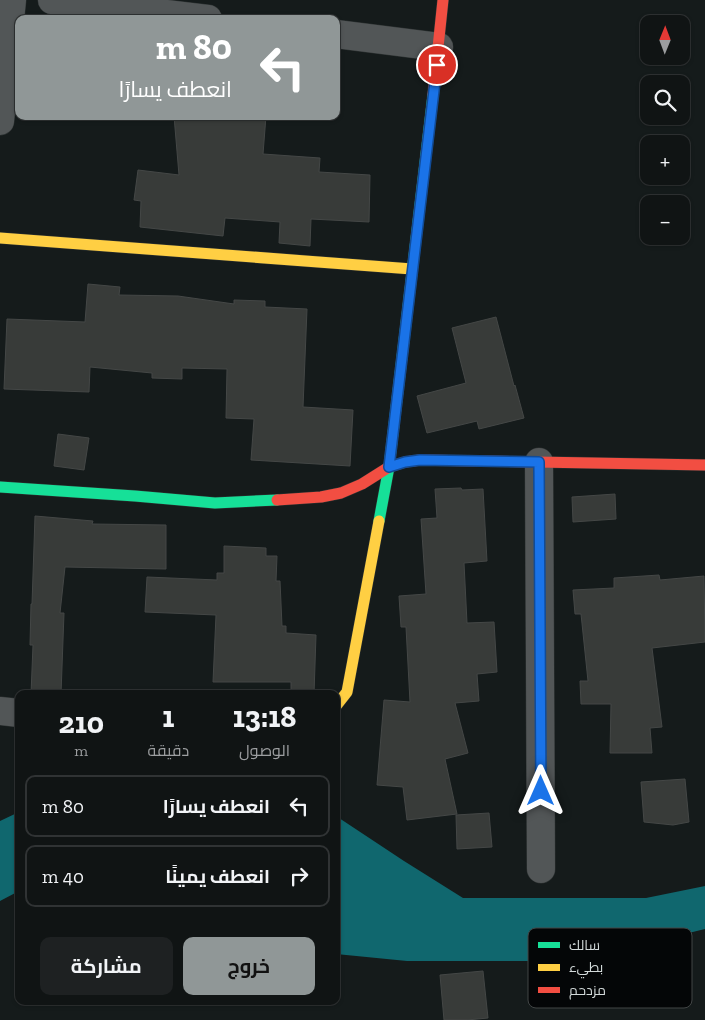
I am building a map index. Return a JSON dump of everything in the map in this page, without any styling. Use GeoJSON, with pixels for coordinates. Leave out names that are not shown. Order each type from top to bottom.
{"type":"FeatureCollection","features":[{"type":"Feature","properties":{"kind":"street"},"geometry":{"type":"LineString","coordinates":[[0,121],[12,0]]}},
{"type":"Feature","properties":{"kind":"street"},"geometry":{"type":"LineString","coordinates":[[52,0],[175,15]]}},
{"type":"Feature","properties":{"kind":"street"},"geometry":{"type":"LineString","coordinates":[[340,701],[347,692],[389,467],[443,0]]}},
{"type":"Feature","properties":{"kind":"street"},"geometry":{"type":"LineString","coordinates":[[340,35],[439,47]]}},
{"type":"Feature","properties":{"kind":"street"},"geometry":{"type":"LineString","coordinates":[[0,238],[412,269]]}},
{"type":"Feature","properties":{"kind":"street"},"geometry":{"type":"LineString","coordinates":[[0,486],[215,503],[321,497],[341,493],[362,484],[389,467],[420,460],[705,465]]}},
{"type":"Feature","properties":{"kind":"street"},"geometry":{"type":"LineString","coordinates":[[539,462],[541,869]]}},
{"type":"Feature","properties":{"kind":"street"},"geometry":{"type":"LineString","coordinates":[[0,711],[15,713]]}},
{"type":"Feature","properties":{"kind":"water"},"geometry":{"type":"Polygon","coordinates":[[[15,814],[15,893],[0,901],[0,821],[15,814]]]}},
{"type":"Feature","properties":{"kind":"water"},"geometry":{"type":"Polygon","coordinates":[[[340,819],[463,898],[646,898],[705,886],[705,929],[692,932],[692,928],[528,928],[528,961],[407,961],[340,954],[340,819]]]}},
{"type":"Feature","properties":{"kind":"building"},"geometry":{"type":"Polygon","coordinates":[[[174,120],[266,120],[263,154],[320,158],[319,172],[370,175],[369,222],[311,219],[310,246],[279,243],[280,222],[225,218],[223,236],[140,227],[141,201],[134,200],[138,170],[179,175],[174,120]]]}},
{"type":"Feature","properties":{"kind":"building"},"geometry":{"type":"Polygon","coordinates":[[[88,284],[120,287],[119,295],[178,296],[234,304],[234,300],[265,301],[265,307],[307,309],[303,407],[353,410],[350,466],[251,460],[254,419],[226,418],[227,369],[182,368],[182,379],[152,378],[152,373],[90,367],[89,392],[4,389],[7,319],[85,322],[88,284]]]}},
{"type":"Feature","properties":{"kind":"building"},"geometry":{"type":"Polygon","coordinates":[[[496,317],[524,418],[479,429],[477,421],[427,433],[417,396],[466,383],[452,328],[496,317]]]}},
{"type":"Feature","properties":{"kind":"building"},"geometry":{"type":"Polygon","coordinates":[[[58,434],[89,438],[84,470],[54,466],[58,434]]]}},
{"type":"Feature","properties":{"kind":"building"},"geometry":{"type":"Polygon","coordinates":[[[461,488],[462,490],[483,489],[487,561],[464,563],[467,623],[494,622],[497,672],[477,674],[479,701],[455,703],[468,753],[445,759],[457,814],[407,820],[403,787],[377,785],[384,700],[410,702],[406,627],[401,627],[399,596],[426,594],[421,519],[437,518],[435,489],[461,488]]]}},
{"type":"Feature","properties":{"kind":"building"},"geometry":{"type":"Polygon","coordinates":[[[615,494],[616,519],[573,522],[572,497],[615,494]]]}},
{"type":"Feature","properties":{"kind":"building"},"geometry":{"type":"Polygon","coordinates":[[[35,516],[93,521],[92,524],[166,525],[166,569],[65,567],[60,613],[64,613],[61,690],[31,690],[33,645],[30,645],[35,516]]]}},
{"type":"Feature","properties":{"kind":"building"},"geometry":{"type":"Polygon","coordinates":[[[224,546],[266,548],[266,556],[277,556],[276,581],[280,581],[282,626],[286,626],[286,633],[316,635],[314,690],[291,690],[291,682],[213,682],[216,615],[145,612],[147,577],[217,580],[217,573],[224,573],[224,546]]]}},
{"type":"Feature","properties":{"kind":"building"},"geometry":{"type":"Polygon","coordinates":[[[659,575],[660,580],[704,576],[705,642],[652,648],[662,727],[650,728],[652,753],[610,753],[611,704],[581,704],[580,681],[588,681],[581,614],[575,614],[573,590],[614,588],[614,578],[659,575]]]}},
{"type":"Feature","properties":{"kind":"building"},"geometry":{"type":"Polygon","coordinates":[[[685,779],[689,822],[673,825],[644,822],[641,782],[685,779]]]}},
{"type":"Feature","properties":{"kind":"building"},"geometry":{"type":"Polygon","coordinates":[[[489,813],[492,847],[457,849],[456,815],[489,813]]]}},
{"type":"Feature","properties":{"kind":"building"},"geometry":{"type":"Polygon","coordinates":[[[483,971],[488,1018],[444,1020],[440,975],[483,971]]]}},
{"type":"Feature","properties":{"kind":"traffic: fast"},"geometry":{"type":"LineString","coordinates":[[379,521],[389,467],[433,95]]}},
{"type":"Feature","properties":{"kind":"traffic: fast"},"geometry":{"type":"LineString","coordinates":[[0,487],[215,503],[277,500]]}},
{"type":"Feature","properties":{"kind":"traffic: slow"},"geometry":{"type":"LineString","coordinates":[[0,238],[412,269]]}},
{"type":"Feature","properties":{"kind":"traffic: slow"},"geometry":{"type":"LineString","coordinates":[[340,701],[347,692],[379,521]]}},
{"type":"Feature","properties":{"kind":"traffic: jam"},"geometry":{"type":"LineString","coordinates":[[433,95],[443,0]]}},
{"type":"Feature","properties":{"kind":"traffic: jam"},"geometry":{"type":"LineString","coordinates":[[277,500],[321,497],[341,493],[362,484],[389,467],[420,460],[705,465]]}},
{"type":"Feature","properties":{"kind":"route"},"geometry":{"type":"LineString","coordinates":[[437,65],[389,467],[420,460],[539,462],[541,791]]}}]}
